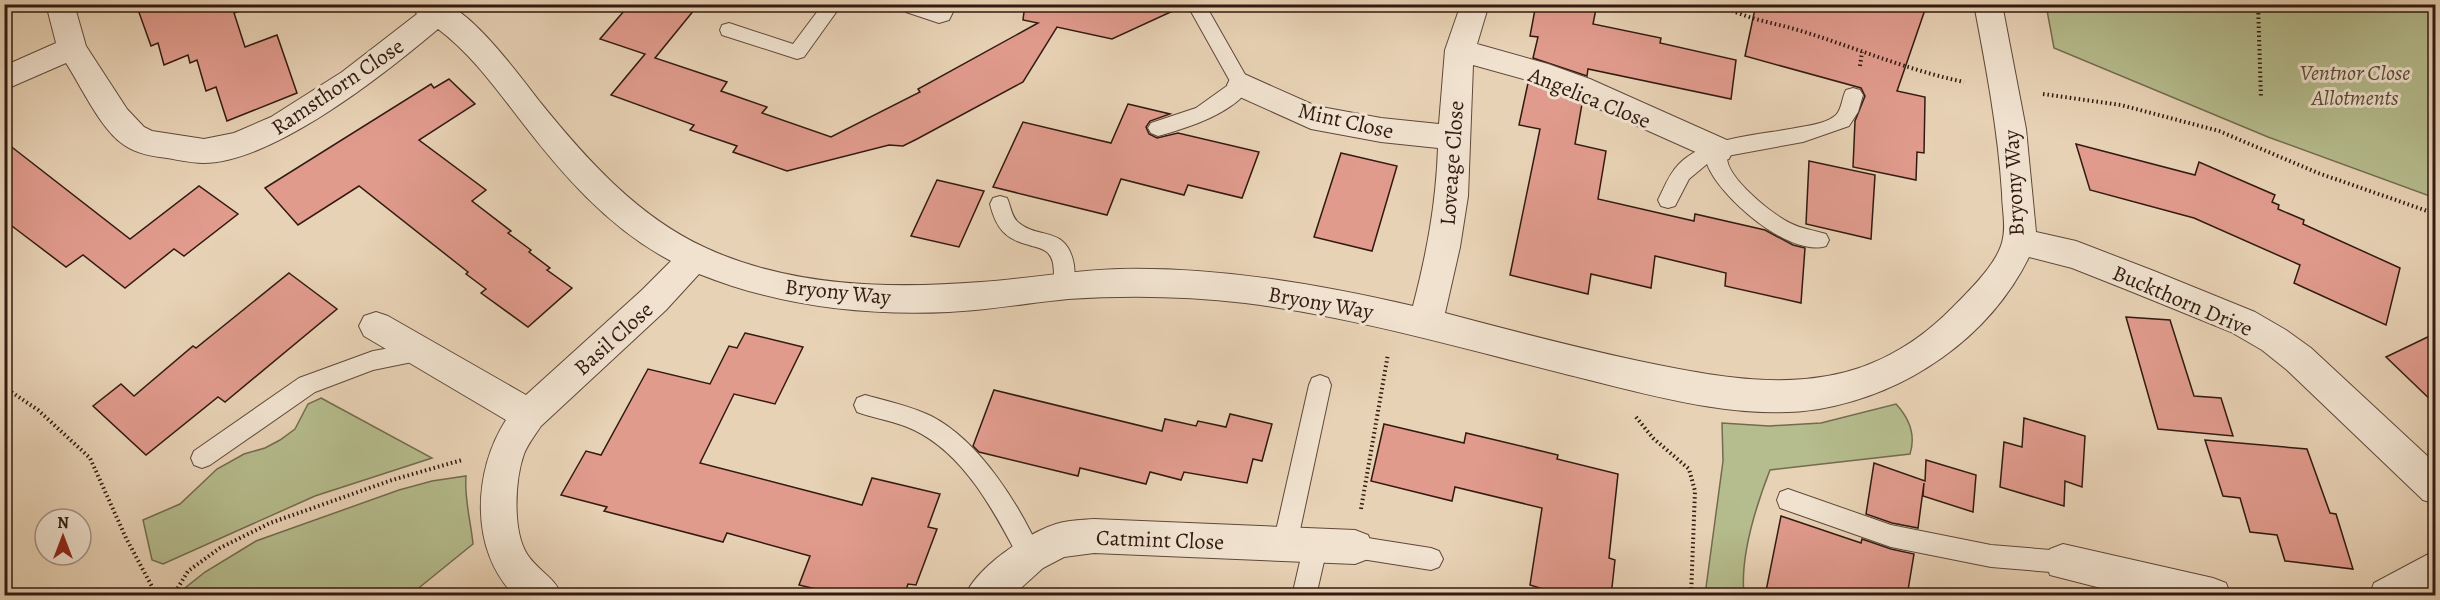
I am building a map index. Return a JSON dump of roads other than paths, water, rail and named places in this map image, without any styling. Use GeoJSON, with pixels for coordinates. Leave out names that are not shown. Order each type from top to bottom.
{"type":"FeatureCollection","features":[{"type":"Feature","properties":{"kind":"street","name":"Ramsthorn Close"},"geometry":{"type":"LineString","coordinates":[[60,4],[72,48],[116,117],[133,136],[147,143],[165,147],[204,151],[222,149],[262,136],[311,108],[401,44],[430,9]]}},
{"type":"Feature","properties":{"kind":"street","name":"Loveage Close"},"geometry":{"type":"LineString","coordinates":[[1426,322],[1444,247],[1452,196],[1455,105],[1460,50],[1475,4]]}},
{"type":"Feature","properties":{"kind":"street","name":"Bryony Way"},"geometry":{"type":"LineString","coordinates":[[430,9],[470,37],[534,116],[619,211],[658,238],[694,258],[763,281],[808,292],[917,299],[986,295],[1064,286],[1159,283],[1245,289],[1395,315],[1626,373],[1711,390],[1763,397],[1802,395],[1873,379],[1938,344],[2002,274],[2020,241],[2017,187],[2006,90],[1988,4]]}},
{"type":"Feature","properties":{"kind":"street"},"geometry":{"type":"LineString","coordinates":[[4,78],[72,48]]}},
{"type":"Feature","properties":{"kind":"street","name":"Angelica Close"},"geometry":{"type":"LineString","coordinates":[[1460,50],[1548,75],[1579,87],[1718,150]]}},
{"type":"Feature","properties":{"kind":"street","name":"Mint Close"},"geometry":{"type":"LineString","coordinates":[[1242,85],[1311,117],[1381,130],[1455,138]]}},
{"type":"Feature","properties":{"kind":"street","name":"Buckthorn Drive"},"geometry":{"type":"LineString","coordinates":[[2020,241],[2076,255],[2120,272],[2243,322],[2274,340],[2299,359],[2436,488]]}},
{"type":"Feature","properties":{"kind":"street","name":"Basil Close"},"geometry":{"type":"LineString","coordinates":[[544,596],[512,564],[505,546],[501,529],[499,496],[506,456],[517,432],[529,415],[654,300],[694,258]]}},
{"type":"Feature","properties":{"kind":"street"},"geometry":{"type":"LineString","coordinates":[[376,326],[529,415]]}},
{"type":"Feature","properties":{"kind":"street","name":"Catmint Close"},"geometry":{"type":"LineString","coordinates":[[983,596],[1030,556],[1059,540],[1094,536],[1355,547]]}},
{"type":"Feature","properties":{"kind":"street"},"geometry":{"type":"LineString","coordinates":[[2062,562],[2213,596]]}},
{"type":"Feature","properties":{"kind":"street"},"geometry":{"type":"LineString","coordinates":[[2387,596],[2436,568]]}},
{"type":"Feature","properties":{"kind":"lane"},"geometry":{"type":"LineString","coordinates":[[729,30],[797,52],[833,4]]}},
{"type":"Feature","properties":{"kind":"lane"},"geometry":{"type":"LineString","coordinates":[[1158,128],[1177,124],[1221,104],[1242,85],[1198,8]]}},
{"type":"Feature","properties":{"kind":"lane"},"geometry":{"type":"LineString","coordinates":[[1668,200],[1681,174],[1691,162],[1718,150],[1800,135],[1834,125],[1843,120],[1848,113],[1853,95]]}},
{"type":"Feature","properties":{"kind":"lane"},"geometry":{"type":"LineString","coordinates":[[1718,150],[1716,161],[1724,178],[1752,206],[1782,229],[1818,240]]}},
{"type":"Feature","properties":{"kind":"lane"},"geometry":{"type":"LineString","coordinates":[[1000,204],[1002,220],[1011,230],[1050,244],[1059,252],[1064,265],[1064,286]]}},
{"type":"Feature","properties":{"kind":"lane"},"geometry":{"type":"LineString","coordinates":[[202,458],[307,385],[334,373],[372,361],[419,352]]}},
{"type":"Feature","properties":{"kind":"lane"},"geometry":{"type":"LineString","coordinates":[[1304,596],[1300,544],[1320,385]]}},
{"type":"Feature","properties":{"kind":"lane"},"geometry":{"type":"LineString","coordinates":[[865,405],[930,426],[949,440],[994,494],[1011,519],[1030,556]]}},
{"type":"Feature","properties":{"kind":"lane"},"geometry":{"type":"LineString","coordinates":[[1788,500],[1891,536],[1991,556],[2062,562]]}},
{"type":"Feature","properties":{"kind":"lane"},"geometry":{"type":"LineString","coordinates":[[1355,547],[1431,559]]}},
{"type":"Feature","properties":{"kind":"park label","name":"Ventnor Close Allotments"},"geometry":{"type":"Point","coordinates":[2355,84]}}]}
